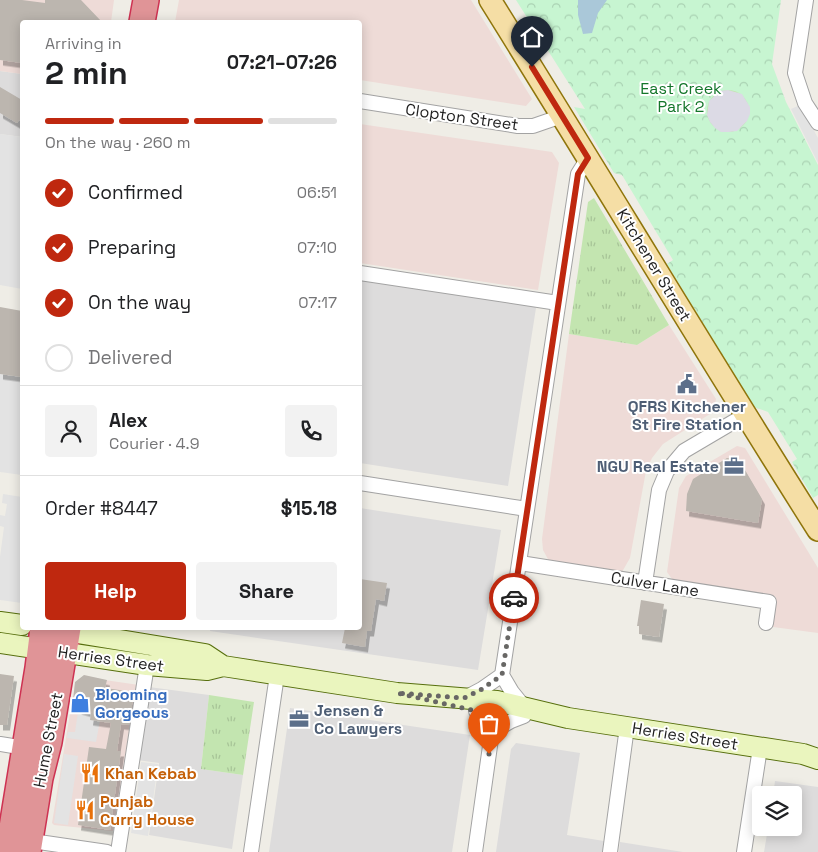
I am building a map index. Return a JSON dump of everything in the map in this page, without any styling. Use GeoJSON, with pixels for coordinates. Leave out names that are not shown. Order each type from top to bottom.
{"type":"FeatureCollection","features":[{"type":"Feature","properties":{"kind":"highway"},"geometry":{"type":"LineString","coordinates":[[142,20],[146,0]]}},
{"type":"Feature","properties":{"kind":"highway","name":"Hume Street"},"geometry":{"type":"LineString","coordinates":[[19,846],[25,748],[52,635]]}},
{"type":"Feature","properties":{"kind":"highway","name":"Hume Street"},"geometry":{"type":"LineString","coordinates":[[19,846],[47,750],[52,635]]}},
{"type":"Feature","properties":{"kind":"main road","name":"Kitchener Street"},"geometry":{"type":"LineString","coordinates":[[490,0],[745,415],[818,530]]}},
{"type":"Feature","properties":{"kind":"main road"},"geometry":{"type":"LineString","coordinates":[[0,622],[20,625]]}},
{"type":"Feature","properties":{"kind":"main road","name":"Herries Street"},"geometry":{"type":"LineString","coordinates":[[52,635],[147,665],[207,670],[223,666]]}},
{"type":"Feature","properties":{"kind":"main road","name":"Herries Street"},"geometry":{"type":"LineString","coordinates":[[0,643],[52,635],[204,654],[223,666],[470,704],[495,715],[525,712],[813,756]]}},
{"type":"Feature","properties":{"kind":"street"},"geometry":{"type":"LineString","coordinates":[[806,0],[795,73],[811,103],[818,123]]}},
{"type":"Feature","properties":{"kind":"street","name":"Clopton Street"},"geometry":{"type":"LineString","coordinates":[[362,101],[518,126],[533,126],[562,116]]}},
{"type":"Feature","properties":{"kind":"street"},"geometry":{"type":"LineString","coordinates":[[492,732],[525,712],[502,675],[578,174],[588,158]]}},
{"type":"Feature","properties":{"kind":"street"},"geometry":{"type":"LineString","coordinates":[[362,273],[558,303]]}},
{"type":"Feature","properties":{"kind":"street"},"geometry":{"type":"LineString","coordinates":[[645,583],[659,490],[667,471],[684,451],[745,415]]}},
{"type":"Feature","properties":{"kind":"street"},"geometry":{"type":"LineString","coordinates":[[362,484],[527,509]]}},
{"type":"Feature","properties":{"kind":"street","name":"Culver Lane"},"geometry":{"type":"LineString","coordinates":[[520,564],[769,602],[766,623]]}},
{"type":"Feature","properties":{"kind":"street"},"geometry":{"type":"LineString","coordinates":[[118,852],[147,665]]}},
{"type":"Feature","properties":{"kind":"street"},"geometry":{"type":"LineString","coordinates":[[251,852],[277,675]]}},
{"type":"Feature","properties":{"kind":"street"},"geometry":{"type":"LineString","coordinates":[[474,852],[492,732],[485,719],[470,704],[482,689],[502,675]]}},
{"type":"Feature","properties":{"kind":"street"},"geometry":{"type":"LineString","coordinates":[[610,852],[627,727]]}},
{"type":"Feature","properties":{"kind":"street"},"geometry":{"type":"LineString","coordinates":[[0,744],[25,748]]}},
{"type":"Feature","properties":{"kind":"street"},"geometry":{"type":"LineString","coordinates":[[744,852],[760,748]]}},
{"type":"Feature","properties":{"kind":"street"},"geometry":{"type":"LineString","coordinates":[[19,846],[107,852]]}},
{"type":"Feature","properties":{"kind":"shaded area"},"geometry":{"type":"Polygon","coordinates":[[[0,0],[114,0],[111,20],[20,20],[20,74],[0,71],[0,0]]]}},
{"type":"Feature","properties":{"kind":"shaded area"},"geometry":{"type":"Polygon","coordinates":[[[179,0],[471,0],[532,99],[526,106],[362,80],[362,20],[175,20],[179,0]]]}},
{"type":"Feature","properties":{"kind":"shaded area"},"geometry":{"type":"Polygon","coordinates":[[[0,71],[20,74],[20,137],[0,134],[0,71]]]}},
{"type":"Feature","properties":{"kind":"shaded area"},"geometry":{"type":"Polygon","coordinates":[[[728,90],[742,94],[750,107],[750,114],[747,121],[737,131],[721,132],[710,122],[707,115],[709,101],[720,91],[728,90]]]}},
{"type":"Feature","properties":{"kind":"shaded area"},"geometry":{"type":"Polygon","coordinates":[[[800,105],[818,138],[818,163],[791,109],[800,105]]]}},
{"type":"Feature","properties":{"kind":"shaded area"},"geometry":{"type":"Polygon","coordinates":[[[362,124],[552,152],[559,163],[538,290],[362,263],[362,124]]]}},
{"type":"Feature","properties":{"kind":"shaded area"},"geometry":{"type":"Polygon","coordinates":[[[0,134],[20,137],[20,289],[0,285],[0,134]]]}},
{"type":"Feature","properties":{"kind":"shaded area"},"geometry":{"type":"Polygon","coordinates":[[[362,279],[534,305],[536,308],[508,486],[362,463],[362,279]]]}},
{"type":"Feature","properties":{"kind":"shaded area"},"geometry":{"type":"Polygon","coordinates":[[[669,325],[716,399],[713,412],[663,444],[652,458],[646,471],[630,558],[622,572],[549,561],[543,550],[542,539],[569,334],[637,345],[669,325]]]}},
{"type":"Feature","properties":{"kind":"shaded area"},"geometry":{"type":"Polygon","coordinates":[[[0,374],[20,377],[20,475],[0,472],[0,374]]]}},
{"type":"Feature","properties":{"kind":"shaded area"},"geometry":{"type":"Polygon","coordinates":[[[737,446],[745,448],[818,568],[818,633],[773,627],[776,597],[672,579],[667,572],[679,488],[686,476],[737,446]]]}},
{"type":"Feature","properties":{"kind":"shaded area"},"geometry":{"type":"Polygon","coordinates":[[[3,494],[20,497],[20,603],[0,600],[0,557],[4,527],[0,526],[0,515],[5,516],[7,504],[2,503],[3,494]]]}},
{"type":"Feature","properties":{"kind":"shaded area"},"geometry":{"type":"Polygon","coordinates":[[[362,508],[501,530],[478,670],[210,631],[362,630],[362,508]]]}},
{"type":"Feature","properties":{"kind":"shaded area"},"geometry":{"type":"Polygon","coordinates":[[[84,677],[139,685],[113,831],[54,825],[52,823],[75,683],[84,677]]]}},
{"type":"Feature","properties":{"kind":"shaded area"},"geometry":{"type":"Polygon","coordinates":[[[149,687],[209,695],[201,769],[243,775],[232,849],[149,835],[159,763],[137,760],[149,687]]]}},
{"type":"Feature","properties":{"kind":"shaded area"},"geometry":{"type":"Polygon","coordinates":[[[290,708],[470,735],[452,852],[269,852],[290,708]]]}},
{"type":"Feature","properties":{"kind":"shaded area"},"geometry":{"type":"Polygon","coordinates":[[[78,712],[101,715],[96,742],[67,738],[68,732],[75,732],[78,712]]]}},
{"type":"Feature","properties":{"kind":"shaded area"},"geometry":{"type":"Polygon","coordinates":[[[516,743],[580,753],[567,835],[604,841],[603,852],[496,852],[511,749],[516,743]]]}},
{"type":"Feature","properties":{"kind":"shaded area"},"geometry":{"type":"Polygon","coordinates":[[[64,754],[78,756],[68,825],[54,823],[64,754]]]}},
{"type":"Feature","properties":{"kind":"shaded area"},"geometry":{"type":"Polygon","coordinates":[[[141,762],[158,764],[148,836],[131,833],[141,762]]]}},
{"type":"Feature","properties":{"kind":"shaded area"},"geometry":{"type":"Polygon","coordinates":[[[775,781],[818,787],[818,852],[764,852],[767,836],[802,836],[802,786],[774,786],[775,781]]]}},
{"type":"Feature","properties":{"kind":"shaded area"},"geometry":{"type":"Polygon","coordinates":[[[620,842],[683,852],[619,852],[620,842]]]}},
{"type":"Feature","properties":{"kind":"green space","name":"East Creek Park 2"},"geometry":{"type":"Polygon","coordinates":[[[516,0],[781,0],[772,64],[786,102],[818,165],[818,495],[813,498],[792,462],[797,459],[768,412],[754,407],[667,264],[673,260],[622,175],[614,173],[574,107],[585,109],[516,0]]]}},
{"type":"Feature","properties":{"kind":"green space"},"geometry":{"type":"Polygon","coordinates":[[[732,90],[740,93],[746,99],[749,111],[746,123],[740,129],[724,132],[716,129],[710,123],[707,107],[710,99],[716,93],[732,90]]]}},
{"type":"Feature","properties":{"kind":"green space"},"geometry":{"type":"Polygon","coordinates":[[[594,198],[669,325],[637,345],[569,334],[588,202],[594,198]]]}},
{"type":"Feature","properties":{"kind":"green space"},"geometry":{"type":"Polygon","coordinates":[[[209,695],[254,702],[243,775],[201,769],[209,695]]]}},
{"type":"Feature","properties":{"kind":"water"},"geometry":{"type":"Polygon","coordinates":[[[578,0],[607,0],[598,13],[592,33],[583,34],[578,15],[578,0]]]}},
{"type":"Feature","properties":{"kind":"building"},"geometry":{"type":"Polygon","coordinates":[[[0,0],[45,3],[45,0],[81,0],[100,20],[20,20],[20,63],[0,60],[0,0]]]}},
{"type":"Feature","properties":{"kind":"building"},"geometry":{"type":"Polygon","coordinates":[[[0,87],[20,99],[20,121],[17,123],[0,113],[0,87]]]}},
{"type":"Feature","properties":{"kind":"building"},"geometry":{"type":"Polygon","coordinates":[[[0,307],[20,311],[20,377],[0,374],[0,307]]]}},
{"type":"Feature","properties":{"kind":"building"},"geometry":{"type":"Polygon","coordinates":[[[727,458],[739,460],[762,499],[758,523],[686,511],[687,494],[693,479],[727,458]]]}},
{"type":"Feature","properties":{"kind":"building"},"geometry":{"type":"Polygon","coordinates":[[[362,579],[387,583],[384,601],[376,599],[371,631],[367,631],[365,647],[342,643],[345,630],[362,630],[362,579]]]}},
{"type":"Feature","properties":{"kind":"building"},"geometry":{"type":"Polygon","coordinates":[[[641,600],[664,604],[659,637],[639,634],[639,626],[637,626],[641,600]]]}},
{"type":"Feature","properties":{"kind":"building"},"geometry":{"type":"Polygon","coordinates":[[[0,674],[14,676],[7,725],[0,725],[0,674]]]}},
{"type":"Feature","properties":{"kind":"building"},"geometry":{"type":"Polygon","coordinates":[[[84,675],[107,680],[105,688],[134,692],[129,725],[121,724],[117,751],[121,751],[110,830],[78,825],[89,747],[106,749],[111,723],[90,720],[91,713],[93,713],[79,709],[73,701],[75,682],[84,675]]]}},
{"type":"Feature","properties":{"kind":"way so far"},"geometry":{"type":"LineString","coordinates":[[489,754],[492,732],[485,719],[476,711],[397,693],[464,698],[482,689],[502,675],[514,598]]}},
{"type":"Feature","properties":{"kind":"place","name":"QFRS Kitchener St Fire Station"},"geometry":{"type":"Point","coordinates":[687,384]}},
{"type":"Feature","properties":{"kind":"place","name":"NGU Real Estate"},"geometry":{"type":"Point","coordinates":[734,466]}},
{"type":"Feature","properties":{"kind":"place","name":"Blooming Gorgeous"},"geometry":{"type":"Point","coordinates":[80,703]}},
{"type":"Feature","properties":{"kind":"place","name":"Jensen & Co Lawyers"},"geometry":{"type":"Point","coordinates":[299,719]}},
{"type":"Feature","properties":{"kind":"place","name":"Khan Kebab"},"geometry":{"type":"Point","coordinates":[90,773]}},
{"type":"Feature","properties":{"kind":"place","name":"Punjab Curry House"},"geometry":{"type":"Point","coordinates":[85,810]}},
{"type":"Feature","properties":{"kind":"route"},"geometry":{"type":"LineString","coordinates":[[514,598],[578,174],[588,158],[532,67]]}}]}
